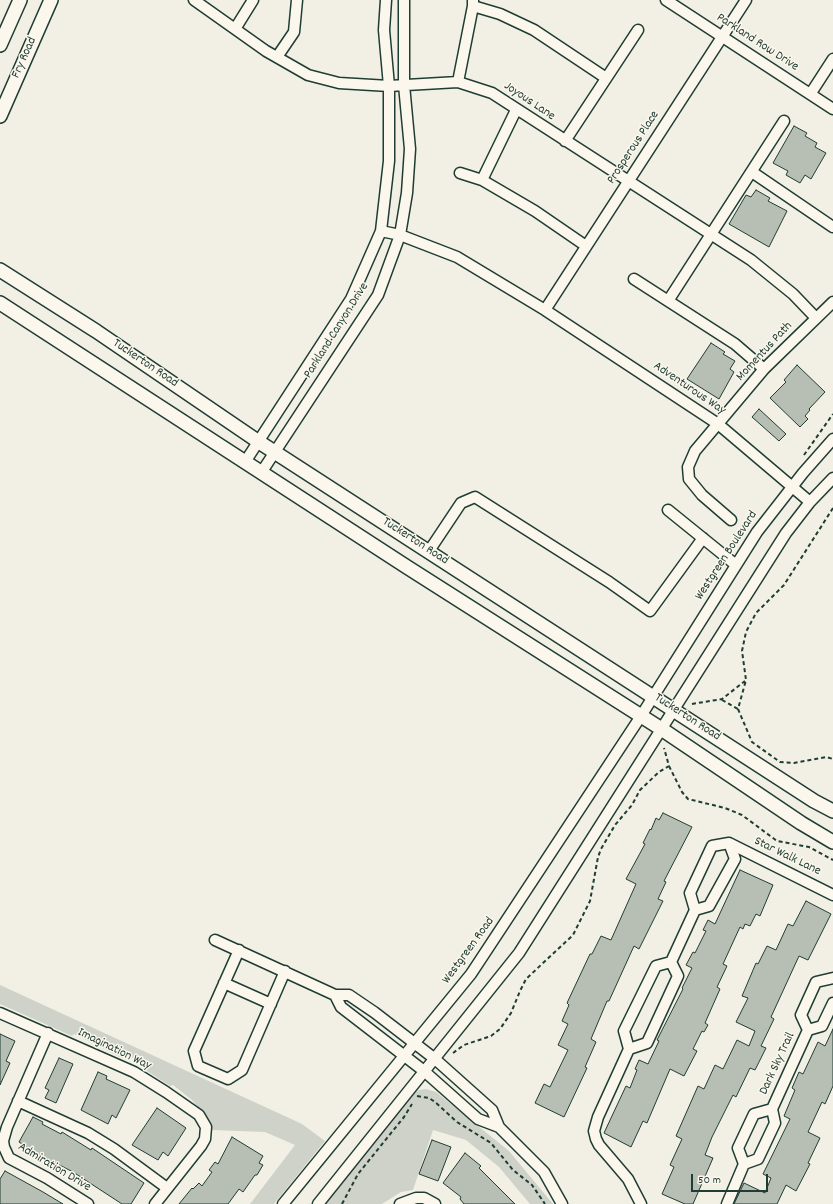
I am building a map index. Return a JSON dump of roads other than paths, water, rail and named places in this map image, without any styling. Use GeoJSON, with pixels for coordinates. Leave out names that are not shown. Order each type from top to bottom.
{"type":"FeatureCollection","features":[{"type":"Feature","properties":{"kind":"main road"},"geometry":{"type":"LineString","coordinates":[[0,45],[20,0]]}},
{"type":"Feature","properties":{"kind":"main road","name":"Fry Road"},"geometry":{"type":"LineString","coordinates":[[0,116],[51,0]]}},
{"type":"Feature","properties":{"kind":"main road","name":"Tuckerton Road"},"geometry":{"type":"LineString","coordinates":[[0,270],[96,330],[258,442],[674,709],[808,797],[833,811]]}},
{"type":"Feature","properties":{"kind":"main road","name":"Tuckerton Road"},"geometry":{"type":"LineString","coordinates":[[0,303],[261,473],[660,728],[801,823],[833,842]]}},
{"type":"Feature","properties":{"kind":"street","name":"Joyous Lane"},"geometry":{"type":"LineString","coordinates":[[194,0],[277,57],[308,75],[339,83],[389,86],[458,82],[492,93],[516,110],[710,234],[772,276],[793,294],[816,318]]}},
{"type":"Feature","properties":{"kind":"street"},"geometry":{"type":"LineString","coordinates":[[235,29],[253,0]]}},
{"type":"Feature","properties":{"kind":"street"},"geometry":{"type":"LineString","coordinates":[[277,57],[294,32],[297,0]]}},
{"type":"Feature","properties":{"kind":"street","name":"Parkland Canyon Drive"},"geometry":{"type":"LineString","coordinates":[[245,462],[351,299],[381,231],[389,161],[389,86],[384,30],[386,0]]}},
{"type":"Feature","properties":{"kind":"street","name":"Parkland Canyon Drive"},"geometry":{"type":"LineString","coordinates":[[261,473],[378,295],[400,235],[407,193],[410,149],[404,85],[404,0]]}},
{"type":"Feature","properties":{"kind":"street","name":"Parkland Row Drive"},"geometry":{"type":"LineString","coordinates":[[666,0],[811,93],[833,109]]}},
{"type":"Feature","properties":{"kind":"street","name":"Prosperous Place"},"geometry":{"type":"LineString","coordinates":[[545,310],[746,0]]}},
{"type":"Feature","properties":{"kind":"street"},"geometry":{"type":"LineString","coordinates":[[458,82],[473,3],[534,30],[606,78]]}},
{"type":"Feature","properties":{"kind":"street"},"geometry":{"type":"LineString","coordinates":[[565,141],[638,30]]}},
{"type":"Feature","properties":{"kind":"street"},"geometry":{"type":"LineString","coordinates":[[811,93],[833,59]]}},
{"type":"Feature","properties":{"kind":"street"},"geometry":{"type":"LineString","coordinates":[[482,180],[516,110]]}},
{"type":"Feature","properties":{"kind":"street"},"geometry":{"type":"LineString","coordinates":[[668,301],[784,120]]}},
{"type":"Feature","properties":{"kind":"street"},"geometry":{"type":"LineString","coordinates":[[752,172],[833,227]]}},
{"type":"Feature","properties":{"kind":"street"},"geometry":{"type":"LineString","coordinates":[[460,173],[482,180],[535,211],[586,246]]}},
{"type":"Feature","properties":{"kind":"street","name":"Adventurous Way"},"geometry":{"type":"LineString","coordinates":[[381,231],[400,235],[456,257],[545,310],[718,424],[810,502]]}},
{"type":"Feature","properties":{"kind":"street"},"geometry":{"type":"LineString","coordinates":[[634,279],[735,344],[764,369]]}},
{"type":"Feature","properties":{"kind":"street","name":"Momentus Path"},"geometry":{"type":"LineString","coordinates":[[731,520],[702,495],[689,479],[688,467],[695,451],[764,369],[833,302]]}},
{"type":"Feature","properties":{"kind":"street","name":"Westgreen Boulevard"},"geometry":{"type":"LineString","coordinates":[[653,696],[757,532],[792,486],[833,439]]}},
{"type":"Feature","properties":{"kind":"street"},"geometry":{"type":"LineString","coordinates":[[318,1204],[519,953],[660,728],[674,709],[786,533],[810,502],[833,478]]}},
{"type":"Feature","properties":{"kind":"street"},"geometry":{"type":"LineString","coordinates":[[429,551],[461,503],[475,498],[609,582],[650,611],[703,538]]}},
{"type":"Feature","properties":{"kind":"street"},"geometry":{"type":"LineString","coordinates":[[668,510],[736,565]]}},
{"type":"Feature","properties":{"kind":"street","name":"Westgreen Road"},"geometry":{"type":"LineString","coordinates":[[283,1204],[471,974],[653,696]]}},
{"type":"Feature","properties":{"kind":"street"},"geometry":{"type":"LineString","coordinates":[[671,962],[695,910],[690,893],[712,846],[729,843],[735,859],[709,906],[695,910]]}},
{"type":"Feature","properties":{"kind":"street","name":"Star Walk Lane"},"geometry":{"type":"LineString","coordinates":[[729,843],[833,895]]}},
{"type":"Feature","properties":{"kind":"street"},"geometry":{"type":"LineString","coordinates":[[216,940],[335,995],[350,995],[415,1043],[492,1110],[499,1127],[544,1172],[562,1204]]}},
{"type":"Feature","properties":{"kind":"street"},"geometry":{"type":"LineString","coordinates":[[239,950],[194,1051],[198,1066],[228,1079],[242,1070],[285,971]]}},
{"type":"Feature","properties":{"kind":"street"},"geometry":{"type":"LineString","coordinates":[[641,1204],[628,1179],[596,1139],[594,1131],[598,1117],[629,1049],[624,1031],[656,966],[671,962]]}},
{"type":"Feature","properties":{"kind":"street"},"geometry":{"type":"LineString","coordinates":[[629,1049],[647,1043],[678,976],[671,962]]}},
{"type":"Feature","properties":{"kind":"street","name":"Dark Sky Trail"},"geometry":{"type":"LineString","coordinates":[[772,1109],[754,1114],[738,1148],[744,1164],[758,1159],[775,1124],[772,1109],[808,1030],[802,1015],[816,982],[833,978]]}},
{"type":"Feature","properties":{"kind":"street"},"geometry":{"type":"LineString","coordinates":[[224,983],[271,1004]]}},
{"type":"Feature","properties":{"kind":"street"},"geometry":{"type":"LineString","coordinates":[[335,995],[341,1007],[424,1071],[478,1119],[499,1127]]}},
{"type":"Feature","properties":{"kind":"street","name":"Dark Sky Trail"},"geometry":{"type":"LineString","coordinates":[[808,1030],[822,1026],[833,1004]]}},
{"type":"Feature","properties":{"kind":"street","name":"Imagination Way"},"geometry":{"type":"LineString","coordinates":[[0,1013],[134,1072],[192,1109],[199,1116],[206,1127],[205,1139],[167,1188]]}},
{"type":"Feature","properties":{"kind":"street"},"geometry":{"type":"LineString","coordinates":[[3,1157],[3,1141],[18,1101],[48,1034]]}},
{"type":"Feature","properties":{"kind":"street"},"geometry":{"type":"LineString","coordinates":[[18,1101],[88,1133],[114,1149],[167,1188],[155,1204]]}},
{"type":"Feature","properties":{"kind":"street","name":"Admiration Drive"},"geometry":{"type":"LineString","coordinates":[[3,1157],[13,1160],[47,1178],[88,1204]]}},
{"type":"Feature","properties":{"kind":"street"},"geometry":{"type":"LineString","coordinates":[[727,1204],[744,1164]]}},
{"type":"Feature","properties":{"kind":"street"},"geometry":{"type":"LineString","coordinates":[[400,1204],[416,1198],[424,1198],[435,1204]]}}]}
